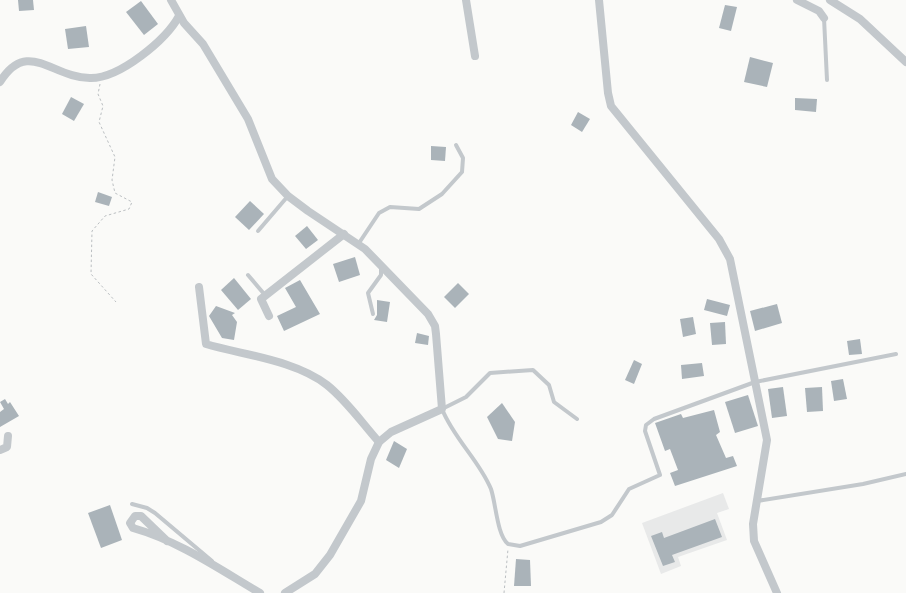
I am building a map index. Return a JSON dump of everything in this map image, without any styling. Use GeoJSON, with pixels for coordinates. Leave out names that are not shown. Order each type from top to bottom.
{"type":"FeatureCollection","features":[{"type":"Feature","properties":{"kind":"street"},"geometry":{"type":"LineString","coordinates":[[171,0],[179,16],[204,44],[253,128],[272,179],[288,196],[359,243],[428,314],[435,326],[442,410],[392,432],[379,442],[371,459],[361,501],[330,555],[315,574],[285,593]]}},
{"type":"Feature","properties":{"kind":"street"},"geometry":{"type":"LineString","coordinates":[[466,0],[475,56]]}},
{"type":"Feature","properties":{"kind":"street"},"geometry":{"type":"LineString","coordinates":[[599,0],[609,100],[727,251],[735,278],[767,440],[753,524],[754,541],[777,593]]}},
{"type":"Feature","properties":{"kind":"street"},"geometry":{"type":"LineString","coordinates":[[797,0],[819,11],[824,18]]}},
{"type":"Feature","properties":{"kind":"street"},"geometry":{"type":"LineString","coordinates":[[830,0],[860,19],[906,62]]}},
{"type":"Feature","properties":{"kind":"street"},"geometry":{"type":"LineString","coordinates":[[0,82],[11,66],[24,61],[84,78],[102,76],[151,49],[167,34],[179,16]]}},
{"type":"Feature","properties":{"kind":"street"},"geometry":{"type":"LineString","coordinates":[[269,316],[261,299],[344,234]]}},
{"type":"Feature","properties":{"kind":"street"},"geometry":{"type":"LineString","coordinates":[[199,287],[206,344],[257,356],[319,380],[341,398],[379,442]]}},
{"type":"Feature","properties":{"kind":"street"},"geometry":{"type":"LineString","coordinates":[[0,450],[7,447],[8,436]]}},
{"type":"Feature","properties":{"kind":"street"},"geometry":{"type":"LineString","coordinates":[[167,540],[260,593]]}},
{"type":"Feature","properties":{"kind":"lane"},"geometry":{"type":"LineString","coordinates":[[824,18],[827,80]]}},
{"type":"Feature","properties":{"kind":"lane"},"geometry":{"type":"LineString","coordinates":[[359,243],[379,213],[390,207],[419,209],[442,194],[462,172],[462,158],[456,146]]}},
{"type":"Feature","properties":{"kind":"lane"},"geometry":{"type":"LineString","coordinates":[[258,231],[288,196]]}},
{"type":"Feature","properties":{"kind":"lane"},"geometry":{"type":"LineString","coordinates":[[373,314],[368,293],[381,275],[381,266]]}},
{"type":"Feature","properties":{"kind":"lane"},"geometry":{"type":"LineString","coordinates":[[248,275],[265,295]]}},
{"type":"Feature","properties":{"kind":"lane"},"geometry":{"type":"LineString","coordinates":[[577,419],[554,402],[549,386],[533,370],[490,373],[466,397],[442,410],[449,424],[488,482],[502,536],[508,544],[520,546],[570,533],[607,520],[626,491],[660,476],[646,431],[646,425],[654,419],[755,382],[896,354]]}},
{"type":"Feature","properties":{"kind":"lane"},"geometry":{"type":"LineString","coordinates":[[757,500],[863,484],[906,474]]}},
{"type":"Feature","properties":{"kind":"lane"},"geometry":{"type":"LineString","coordinates":[[132,504],[147,508],[155,513],[225,572]]}},
{"type":"Feature","properties":{"kind":"path"},"geometry":{"type":"LineString","coordinates":[[102,76],[98,94],[103,106],[99,122],[116,157],[112,180],[115,193],[132,202],[129,209],[105,216],[92,231],[92,274],[116,302]]}},
{"type":"Feature","properties":{"kind":"path"},"geometry":{"type":"LineString","coordinates":[[504,593],[508,544]]}},
{"type":"Feature","properties":{"kind":"shaded area"},"geometry":{"type":"Polygon","coordinates":[[[723,493],[729,509],[717,513],[727,540],[678,557],[681,566],[661,574],[642,523],[723,493]]]}},
{"type":"Feature","properties":{"kind":"building"},"geometry":{"type":"Polygon","coordinates":[[[18,0],[33,0],[34,10],[19,11],[18,0]]]}},
{"type":"Feature","properties":{"kind":"building"},"geometry":{"type":"Polygon","coordinates":[[[141,1],[158,24],[144,35],[126,12],[141,1]]]}},
{"type":"Feature","properties":{"kind":"building"},"geometry":{"type":"Polygon","coordinates":[[[725,5],[737,7],[731,31],[719,28],[725,5]]]}},
{"type":"Feature","properties":{"kind":"building"},"geometry":{"type":"Polygon","coordinates":[[[86,26],[89,47],[68,49],[65,29],[86,26]]]}},
{"type":"Feature","properties":{"kind":"building"},"geometry":{"type":"Polygon","coordinates":[[[750,57],[773,63],[767,87],[744,82],[750,57]]]}},
{"type":"Feature","properties":{"kind":"building"},"geometry":{"type":"Polygon","coordinates":[[[71,97],[84,104],[74,121],[62,114],[71,97]]]}},
{"type":"Feature","properties":{"kind":"building"},"geometry":{"type":"Polygon","coordinates":[[[795,98],[817,99],[816,112],[795,110],[795,98]]]}},
{"type":"Feature","properties":{"kind":"building"},"geometry":{"type":"Polygon","coordinates":[[[578,112],[590,119],[582,132],[571,125],[578,112]]]}},
{"type":"Feature","properties":{"kind":"building"},"geometry":{"type":"Polygon","coordinates":[[[431,146],[446,147],[445,161],[431,160],[431,146]]]}},
{"type":"Feature","properties":{"kind":"building"},"geometry":{"type":"Polygon","coordinates":[[[98,192],[112,197],[109,206],[95,202],[98,192]]]}},
{"type":"Feature","properties":{"kind":"building"},"geometry":{"type":"Polygon","coordinates":[[[250,201],[264,214],[249,230],[235,217],[250,201]]]}},
{"type":"Feature","properties":{"kind":"building"},"geometry":{"type":"Polygon","coordinates":[[[307,226],[318,240],[306,249],[295,236],[307,226]]]}},
{"type":"Feature","properties":{"kind":"building"},"geometry":{"type":"Polygon","coordinates":[[[355,257],[360,275],[339,282],[333,264],[355,257]]]}},
{"type":"Feature","properties":{"kind":"building"},"geometry":{"type":"Polygon","coordinates":[[[234,278],[251,299],[238,310],[221,290],[234,278]]]}},
{"type":"Feature","properties":{"kind":"building"},"geometry":{"type":"Polygon","coordinates":[[[300,280],[320,314],[284,331],[277,316],[296,307],[285,288],[300,280]]]}},
{"type":"Feature","properties":{"kind":"building"},"geometry":{"type":"Polygon","coordinates":[[[458,283],[469,294],[455,308],[444,297],[458,283]]]}},
{"type":"Feature","properties":{"kind":"building"},"geometry":{"type":"Polygon","coordinates":[[[707,299],[730,305],[727,316],[704,310],[707,299]]]}},
{"type":"Feature","properties":{"kind":"building"},"geometry":{"type":"Polygon","coordinates":[[[377,300],[390,302],[387,322],[374,320],[377,315],[377,300]]]}},
{"type":"Feature","properties":{"kind":"building"},"geometry":{"type":"Polygon","coordinates":[[[777,304],[782,323],[755,331],[750,311],[777,304]]]}},
{"type":"Feature","properties":{"kind":"building"},"geometry":{"type":"Polygon","coordinates":[[[216,306],[235,313],[232,315],[237,322],[234,340],[222,338],[209,316],[216,306]]]}},
{"type":"Feature","properties":{"kind":"building"},"geometry":{"type":"Polygon","coordinates":[[[693,317],[696,334],[683,337],[680,319],[693,317]]]}},
{"type":"Feature","properties":{"kind":"building"},"geometry":{"type":"Polygon","coordinates":[[[725,322],[726,344],[712,345],[710,323],[725,322]]]}},
{"type":"Feature","properties":{"kind":"building"},"geometry":{"type":"Polygon","coordinates":[[[417,333],[429,336],[428,345],[415,343],[417,333]]]}},
{"type":"Feature","properties":{"kind":"building"},"geometry":{"type":"Polygon","coordinates":[[[860,339],[862,354],[849,355],[847,341],[860,339]]]}},
{"type":"Feature","properties":{"kind":"building"},"geometry":{"type":"Polygon","coordinates":[[[634,360],[642,364],[634,384],[625,380],[634,360]]]}},
{"type":"Feature","properties":{"kind":"building"},"geometry":{"type":"Polygon","coordinates":[[[702,363],[704,376],[682,379],[681,365],[702,363]]]}},
{"type":"Feature","properties":{"kind":"building"},"geometry":{"type":"Polygon","coordinates":[[[843,379],[847,399],[834,401],[831,381],[843,379]]]}},
{"type":"Feature","properties":{"kind":"building"},"geometry":{"type":"Polygon","coordinates":[[[783,387],[787,416],[772,418],[768,389],[783,387]]]}},
{"type":"Feature","properties":{"kind":"building"},"geometry":{"type":"Polygon","coordinates":[[[822,387],[823,411],[807,412],[805,388],[822,387]]]}},
{"type":"Feature","properties":{"kind":"building"},"geometry":{"type":"Polygon","coordinates":[[[748,395],[758,426],[735,433],[725,402],[748,395]]]}},
{"type":"Feature","properties":{"kind":"building"},"geometry":{"type":"Polygon","coordinates":[[[5,399],[8,404],[10,402],[19,416],[0,427],[0,412],[4,409],[0,402],[5,399]]]}},
{"type":"Feature","properties":{"kind":"building"},"geometry":{"type":"Polygon","coordinates":[[[502,403],[515,422],[512,441],[498,439],[487,417],[502,403]]]}},
{"type":"Feature","properties":{"kind":"building"},"geometry":{"type":"Polygon","coordinates":[[[714,410],[720,432],[716,435],[726,458],[733,456],[737,466],[675,486],[670,473],[678,470],[670,449],[665,451],[655,423],[681,414],[683,418],[714,410]]]}},
{"type":"Feature","properties":{"kind":"building"},"geometry":{"type":"Polygon","coordinates":[[[394,441],[407,449],[399,468],[386,460],[394,441]]]}},
{"type":"Feature","properties":{"kind":"building"},"geometry":{"type":"Polygon","coordinates":[[[110,505],[122,540],[101,548],[88,513],[110,505]]]}},
{"type":"Feature","properties":{"kind":"building"},"geometry":{"type":"Polygon","coordinates":[[[715,519],[722,537],[672,555],[675,562],[663,566],[651,536],[662,532],[664,538],[715,519]]]}},
{"type":"Feature","properties":{"kind":"building"},"geometry":{"type":"Polygon","coordinates":[[[516,559],[530,560],[531,586],[514,586],[516,559]]]}}]}
